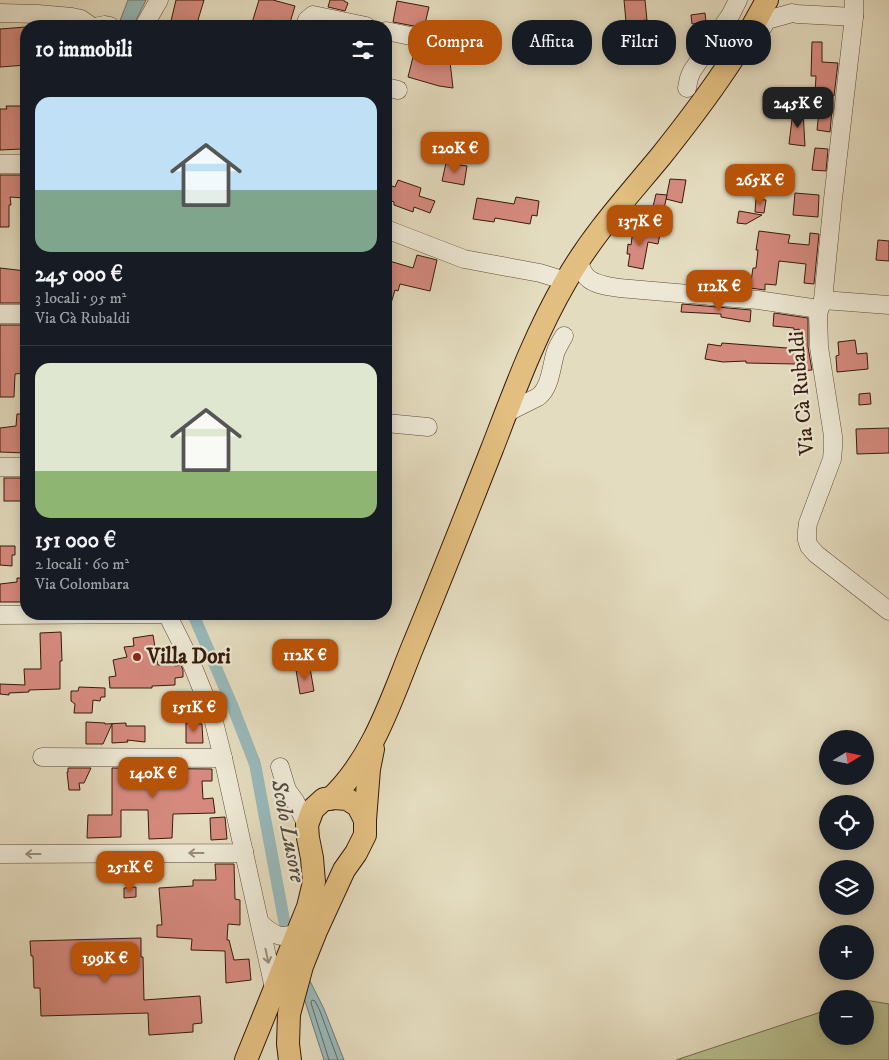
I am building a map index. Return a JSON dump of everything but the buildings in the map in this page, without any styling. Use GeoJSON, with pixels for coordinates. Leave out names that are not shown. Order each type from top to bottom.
{"type":"FeatureCollection","features":[{"type":"Feature","properties":{"kind":"main road"},"geometry":{"type":"LineString","coordinates":[[290,1060],[288,1044],[289,1014],[283,994],[296,939],[308,907],[314,882],[307,825],[313,809],[340,789],[350,778],[375,738],[453,549],[531,349],[566,281],[608,220],[672,142],[695,95],[746,38],[767,0]]}},
{"type":"Feature","properties":{"kind":"main road"},"geometry":{"type":"LineString","coordinates":[[246,1060],[283,994],[302,966],[296,939],[356,853],[365,835],[369,770],[375,738]]}},
{"type":"Feature","properties":{"kind":"main road"},"geometry":{"type":"LineString","coordinates":[[327,799],[347,799],[358,806],[365,820]]}},
{"type":"Feature","properties":{"kind":"street"},"geometry":{"type":"LineString","coordinates":[[147,20],[159,0]]}},
{"type":"Feature","properties":{"kind":"street"},"geometry":{"type":"LineString","coordinates":[[695,95],[689,78],[692,70],[731,14],[738,0]]}},
{"type":"Feature","properties":{"kind":"street","name":"Via Cà Rubaldi"},"geometry":{"type":"LineString","coordinates":[[695,95],[716,95],[726,85],[744,60],[766,22],[786,6],[797,14],[854,8],[818,318],[819,347],[833,436],[833,448],[829,470],[808,523],[807,540],[816,554],[889,611]]}},
{"type":"Feature","properties":{"kind":"street"},"geometry":{"type":"LineString","coordinates":[[0,13],[38,14],[72,17],[82,20]]}},
{"type":"Feature","properties":{"kind":"street"},"geometry":{"type":"LineString","coordinates":[[307,20],[313,15],[337,20]]}},
{"type":"Feature","properties":{"kind":"street"},"geometry":{"type":"LineString","coordinates":[[392,32],[408,36]]}},
{"type":"Feature","properties":{"kind":"street"},"geometry":{"type":"LineString","coordinates":[[0,164],[20,164]]}},
{"type":"Feature","properties":{"kind":"street"},"geometry":{"type":"LineString","coordinates":[[392,232],[464,259],[540,273],[566,281]]}},
{"type":"Feature","properties":{"kind":"street","name":"Via Cà Rubaldi"},"geometry":{"type":"LineString","coordinates":[[579,260],[585,275],[591,280],[599,284],[619,288],[821,305],[889,305]]}},
{"type":"Feature","properties":{"kind":"street"},"geometry":{"type":"LineString","coordinates":[[0,314],[20,314]]}},
{"type":"Feature","properties":{"kind":"street"},"geometry":{"type":"LineString","coordinates":[[506,413],[538,397],[545,389],[557,350],[564,336]]}},
{"type":"Feature","properties":{"kind":"street"},"geometry":{"type":"LineString","coordinates":[[520,377],[534,390],[545,389]]}},
{"type":"Feature","properties":{"kind":"street"},"geometry":{"type":"LineString","coordinates":[[392,424],[428,427]]}},
{"type":"Feature","properties":{"kind":"street"},"geometry":{"type":"LineString","coordinates":[[0,467],[20,467]]}},
{"type":"Feature","properties":{"kind":"street"},"geometry":{"type":"LineString","coordinates":[[0,615],[20,615]]}},
{"type":"Feature","properties":{"kind":"street"},"geometry":{"type":"LineString","coordinates":[[170,620],[191,662],[212,714],[266,956],[283,994]]}},
{"type":"Feature","properties":{"kind":"street"},"geometry":{"type":"LineString","coordinates":[[42,757],[223,758]]}},
{"type":"Feature","properties":{"kind":"street"},"geometry":{"type":"LineString","coordinates":[[280,767],[287,790],[307,825]]}},
{"type":"Feature","properties":{"kind":"street"},"geometry":{"type":"LineString","coordinates":[[295,801],[327,799]]}},
{"type":"Feature","properties":{"kind":"street"},"geometry":{"type":"LineString","coordinates":[[0,854],[244,852]]}},
{"type":"Feature","properties":{"kind":"street"},"geometry":{"type":"LineString","coordinates":[[260,923],[270,932],[296,939]]}},
{"type":"Feature","properties":{"kind":"green space"},"geometry":{"type":"Polygon","coordinates":[[[874,1002],[889,1004],[889,1060],[676,1060],[819,1013],[819,1045],[874,1045],[874,1002]]]}},
{"type":"Feature","properties":{"kind":"water"},"geometry":{"type":"Polygon","coordinates":[[[128,0],[146,0],[136,20],[120,20],[128,0]]]}},
{"type":"Feature","properties":{"kind":"water"},"geometry":{"type":"Polygon","coordinates":[[[309,979],[324,1009],[344,1060],[324,1060],[304,998],[309,979]]]}},
{"type":"Feature","properties":{"kind":"waterway","name":"Scolo Lusore"},"geometry":{"type":"LineString","coordinates":[[196,620],[255,764],[284,920],[291,943]]}},
{"type":"Feature","properties":{"kind":"place","name":"Villa Dori"},"geometry":{"type":"Point","coordinates":[137,657]}}]}
